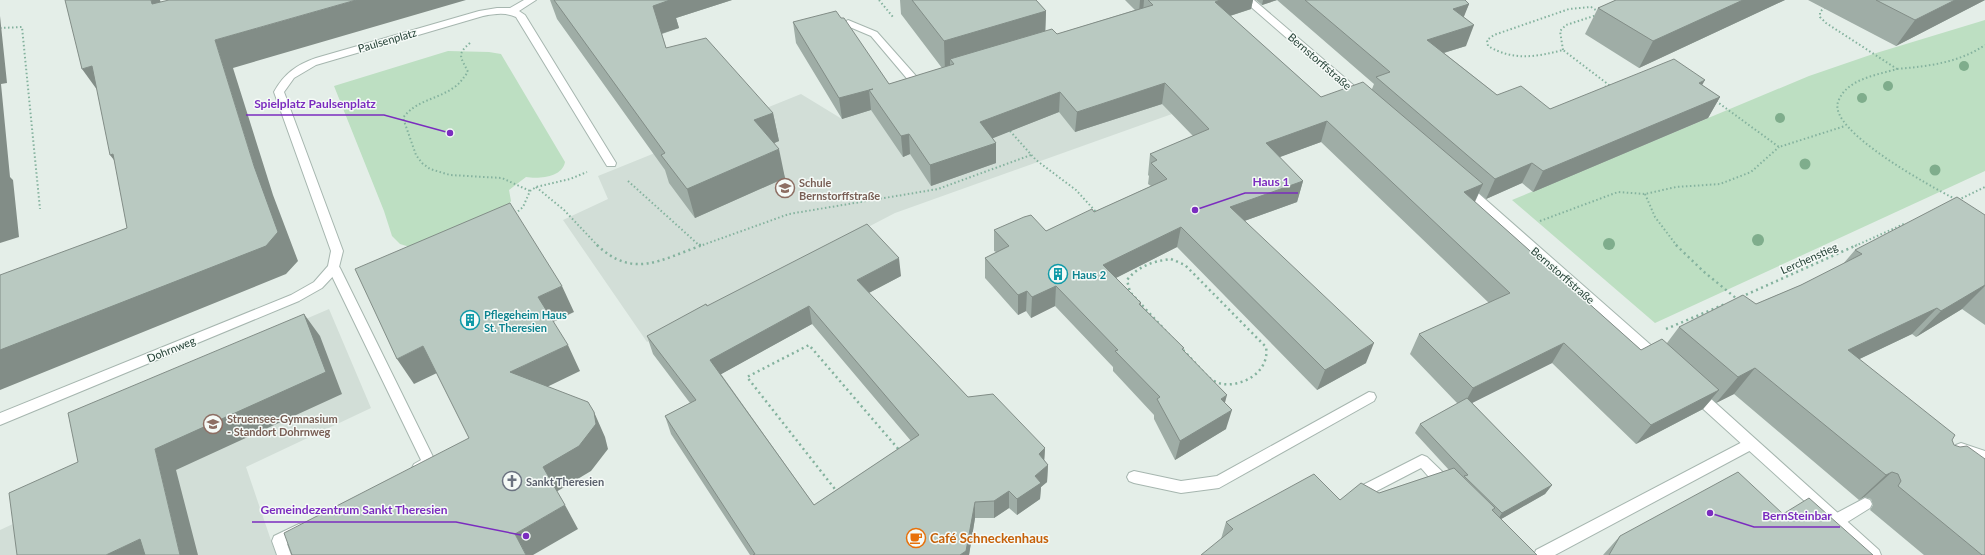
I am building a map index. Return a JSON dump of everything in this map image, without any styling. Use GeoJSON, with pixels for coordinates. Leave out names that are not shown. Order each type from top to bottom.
{"type":"FeatureCollection","features":[{"type":"Feature","properties":{"kind":"street"},"geometry":{"type":"LineString","coordinates":[[512,11],[531,0]]}},
{"type":"Feature","properties":{"kind":"street","name":"Bernstorffstraße"},"geometry":{"type":"LineString","coordinates":[[1248,0],[1372,106]]}},
{"type":"Feature","properties":{"kind":"street","name":"Paulsenplatz"},"geometry":{"type":"LineString","coordinates":[[334,268],[337,251],[279,92],[285,79],[302,66],[319,60],[482,13],[498,10],[512,11]]}},
{"type":"Feature","properties":{"kind":"street"},"geometry":{"type":"LineString","coordinates":[[512,11],[520,15],[611,163]]}},
{"type":"Feature","properties":{"kind":"street"},"geometry":{"type":"LineString","coordinates":[[848,23],[874,34],[912,79],[930,81],[938,78]]}},
{"type":"Feature","properties":{"kind":"street","name":"Bernstorffstraße"},"geometry":{"type":"LineString","coordinates":[[1453,178],[1666,367]]}},
{"type":"Feature","properties":{"kind":"street"},"geometry":{"type":"LineString","coordinates":[[334,268],[429,463],[409,474]]}},
{"type":"Feature","properties":{"kind":"street","name":"Dohrnweg"},"geometry":{"type":"LineString","coordinates":[[0,419],[296,298],[318,285],[334,268]]}},
{"type":"Feature","properties":{"kind":"street"},"geometry":{"type":"LineString","coordinates":[[1688,387],[1874,555]]}},
{"type":"Feature","properties":{"kind":"street"},"geometry":{"type":"LineString","coordinates":[[1134,477],[1181,487],[1219,482],[1369,397]]}},
{"type":"Feature","properties":{"kind":"street"},"geometry":{"type":"LineString","coordinates":[[1527,549],[1541,555],[1750,444]]}},
{"type":"Feature","properties":{"kind":"street"},"geometry":{"type":"LineString","coordinates":[[1946,457],[1960,449],[1980,454],[1985,458]]}},
{"type":"Feature","properties":{"kind":"street"},"geometry":{"type":"LineString","coordinates":[[1362,492],[1422,461],[1456,494]]}},
{"type":"Feature","properties":{"kind":"street"},"geometry":{"type":"LineString","coordinates":[[1836,521],[1865,504]]}},
{"type":"Feature","properties":{"kind":"street"},"geometry":{"type":"LineString","coordinates":[[284,555],[279,541],[313,523]]}},
{"type":"Feature","properties":{"kind":"path"},"geometry":{"type":"LineString","coordinates":[[1827,4],[1820,12],[1820,17],[1826,23],[1897,69]]}},
{"type":"Feature","properties":{"kind":"path"},"geometry":{"type":"LineString","coordinates":[[1563,50],[1544,55],[1517,58],[1505,56],[1494,50],[1488,46],[1487,40],[1494,35],[1569,9],[1591,7],[1601,14],[1566,25],[1560,31],[1563,50],[1609,85]]}},
{"type":"Feature","properties":{"kind":"path"},"geometry":{"type":"LineString","coordinates":[[0,28],[22,27],[40,209]]}},
{"type":"Feature","properties":{"kind":"path"},"geometry":{"type":"LineString","coordinates":[[472,42],[461,51],[460,55],[468,72],[460,83],[439,96],[408,108],[403,118],[407,132],[421,162],[434,170],[458,175],[503,178],[530,191]]}},
{"type":"Feature","properties":{"kind":"path"},"geometry":{"type":"LineString","coordinates":[[1962,203],[1940,192],[1868,146],[1845,126],[1839,116],[1837,105],[1842,95],[1860,80],[1897,69],[1931,67],[1946,64],[1971,55],[1985,45]]}},
{"type":"Feature","properties":{"kind":"path"},"geometry":{"type":"LineString","coordinates":[[1602,89],[1616,83]]}},
{"type":"Feature","properties":{"kind":"path"},"geometry":{"type":"LineString","coordinates":[[1716,101],[1779,147]]}},
{"type":"Feature","properties":{"kind":"path"},"geometry":{"type":"LineString","coordinates":[[1511,229],[1537,222],[1618,192],[1645,194],[1676,187],[1720,184],[1751,172],[1779,147],[1845,126]]}},
{"type":"Feature","properties":{"kind":"path"},"geometry":{"type":"LineString","coordinates":[[1010,131],[1031,154],[1076,190],[1098,213]]}},
{"type":"Feature","properties":{"kind":"path"},"geometry":{"type":"LineString","coordinates":[[536,187],[555,200],[597,247],[618,262],[645,266],[789,214],[938,189],[1031,154]]}},
{"type":"Feature","properties":{"kind":"path"},"geometry":{"type":"LineString","coordinates":[[512,216],[523,207],[530,191],[536,187],[550,182],[570,179],[611,163],[700,246]]}},
{"type":"Feature","properties":{"kind":"path"},"geometry":{"type":"LineString","coordinates":[[1950,203],[1985,187]]}},
{"type":"Feature","properties":{"kind":"path"},"geometry":{"type":"LineString","coordinates":[[1645,194],[1655,217],[1677,247],[1706,274],[1737,299]]}},
{"type":"Feature","properties":{"kind":"path","name":"Lerchenstieg"},"geometry":{"type":"LineString","coordinates":[[1638,341],[1737,299],[1908,222]]}},
{"type":"Feature","properties":{"kind":"path"},"geometry":{"type":"LineString","coordinates":[[1171,259],[1185,265],[1266,347],[1268,360],[1264,366],[1251,377],[1233,383],[1217,382],[1208,377],[1130,292],[1127,280],[1130,274],[1147,266],[1156,262],[1171,259]]}},
{"type":"Feature","properties":{"kind":"path"},"geometry":{"type":"LineString","coordinates":[[1141,260],[1147,266]]}},
{"type":"Feature","properties":{"kind":"path"},"geometry":{"type":"LineString","coordinates":[[845,491],[839,495],[747,377],[809,345],[903,455]]}},
{"type":"Feature","properties":{"kind":"shaded area","name":"Schule Bernstorffstraße"},"geometry":{"type":"Polygon","coordinates":[[[1150,25],[1172,114],[895,213],[647,342],[563,220],[608,199],[598,176],[801,94],[842,119],[1150,25]]]}},
{"type":"Feature","properties":{"kind":"shaded area","name":"Struensee-Gymnasium - Standort Dohrnweg"},"geometry":{"type":"Polygon","coordinates":[[[329,309],[371,408],[246,467],[276,555],[0,555],[0,530],[102,483],[87,413],[329,309]]]}},
{"type":"Feature","properties":{"kind":"green space"},"geometry":{"type":"Polygon","coordinates":[[[1985,20],[1985,171],[1655,323],[1512,200],[1809,76],[1873,54],[1985,20]]]}},
{"type":"Feature","properties":{"kind":"green space"},"geometry":{"type":"Polygon","coordinates":[[[448,51],[489,52],[501,54],[565,162],[563,167],[555,174],[537,178],[526,177],[509,190],[511,201],[509,205],[410,247],[400,244],[392,236],[384,211],[334,86],[448,51]]]}},
{"type":"Feature","properties":{"kind":"building"},"geometry":{"type":"Polygon","coordinates":[[[65,0],[151,0],[152,4],[169,0],[356,0],[215,40],[254,166],[278,232],[266,246],[0,350],[0,275],[127,228],[113,154],[110,155],[92,66],[82,69],[65,0]]]}},
{"type":"Feature","properties":{"kind":"building"},"geometry":{"type":"Polygon","coordinates":[[[554,0],[670,0],[653,6],[666,48],[706,38],[773,113],[754,120],[779,149],[687,189],[661,155],[665,153],[554,0]]]}},
{"type":"Feature","properties":{"kind":"building"},"geometry":{"type":"Polygon","coordinates":[[[912,0],[1036,0],[1046,11],[944,41],[912,0]]]}},
{"type":"Feature","properties":{"kind":"building"},"geometry":{"type":"Polygon","coordinates":[[[1148,0],[1220,0],[1215,2],[1321,97],[1363,82],[1483,184],[1464,192],[1641,350],[1662,339],[1719,390],[1651,425],[1564,343],[1473,388],[1419,334],[1510,293],[1327,121],[1266,143],[1303,181],[1230,207],[1374,343],[1325,370],[1181,227],[1103,265],[1141,303],[1139,304],[1184,348],[1182,349],[1227,395],[1221,399],[1232,410],[1180,441],[1157,399],[1160,397],[1115,351],[1118,350],[1056,286],[1032,297],[1027,291],[1018,295],[985,258],[1009,246],[994,230],[1031,215],[1046,231],[1092,209],[1094,212],[1167,179],[1151,163],[1157,160],[1150,154],[1209,129],[1165,83],[1077,112],[1060,92],[980,122],[996,143],[930,165],[909,134],[901,136],[869,90],[839,98],[793,22],[836,11],[841,18],[844,18],[889,84],[954,64],[950,59],[1052,29],[1057,34],[1153,5],[1148,0]]]}},
{"type":"Feature","properties":{"kind":"building"},"geometry":{"type":"Polygon","coordinates":[[[1305,0],[1465,0],[1469,4],[1453,9],[1474,25],[1427,40],[1497,95],[1521,86],[1550,109],[1674,59],[1705,80],[1699,83],[1720,97],[1543,171],[1532,163],[1495,179],[1376,77],[1390,72],[1305,0]]]}},
{"type":"Feature","properties":{"kind":"building"},"geometry":{"type":"Polygon","coordinates":[[[1616,0],[1743,0],[1653,41],[1598,8],[1616,0]]]}},
{"type":"Feature","properties":{"kind":"building"},"geometry":{"type":"Polygon","coordinates":[[[1876,0],[1955,0],[1915,20],[1876,0]]]}},
{"type":"Feature","properties":{"kind":"building"},"geometry":{"type":"Polygon","coordinates":[[[1957,197],[1985,215],[1985,285],[1941,311],[1937,308],[1848,350],[1955,435],[1952,440],[1954,445],[1960,447],[1967,446],[1985,459],[1985,555],[1982,555],[1898,486],[1901,481],[1898,474],[1892,472],[1886,475],[1755,368],[1738,377],[1679,327],[1743,295],[1756,304],[1801,285],[1862,254],[1855,250],[1957,197]]]}},
{"type":"Feature","properties":{"kind":"building"},"geometry":{"type":"Polygon","coordinates":[[[510,203],[562,286],[538,297],[568,345],[510,372],[588,402],[594,412],[596,424],[579,446],[543,467],[565,505],[515,534],[526,555],[292,555],[284,533],[469,438],[423,346],[397,359],[355,269],[510,203]]]}},
{"type":"Feature","properties":{"kind":"building"},"geometry":{"type":"Polygon","coordinates":[[[867,224],[899,258],[857,280],[968,397],[993,394],[1045,448],[1039,454],[1048,465],[1035,476],[1041,483],[1017,499],[1009,491],[994,501],[975,502],[966,551],[960,555],[753,555],[755,554],[665,416],[696,400],[647,336],[706,304],[707,306],[867,224]],[[809,306],[710,360],[814,505],[919,435],[809,306]]]}},
{"type":"Feature","properties":{"kind":"building"},"geometry":{"type":"Polygon","coordinates":[[[304,314],[326,372],[155,449],[180,555],[145,555],[140,539],[106,555],[17,555],[9,493],[78,462],[68,413],[304,314]]]}},
{"type":"Feature","properties":{"kind":"building"},"geometry":{"type":"Polygon","coordinates":[[[1467,398],[1552,485],[1502,513],[1464,476],[1468,475],[1420,424],[1467,398]]]}},
{"type":"Feature","properties":{"kind":"building"},"geometry":{"type":"Polygon","coordinates":[[[1454,468],[1495,508],[1492,510],[1537,555],[1201,555],[1233,529],[1226,522],[1314,474],[1340,500],[1361,483],[1379,493],[1454,468]]]}},
{"type":"Feature","properties":{"kind":"building"},"geometry":{"type":"Polygon","coordinates":[[[1738,472],[1783,514],[1809,498],[1873,555],[1609,555],[1620,536],[1738,472]]]}},
{"type":"Feature","properties":{"kind":"place","name":"Spielplatz Paulsenplatz"},"geometry":{"type":"Point","coordinates":[450,133]}},
{"type":"Feature","properties":{"kind":"place","name":"Schule Bernstorffstraße"},"geometry":{"type":"Point","coordinates":[785,188]}},
{"type":"Feature","properties":{"kind":"place","name":"Haus 1"},"geometry":{"type":"Point","coordinates":[1195,210]}},
{"type":"Feature","properties":{"kind":"place","name":"Haus 2"},"geometry":{"type":"Point","coordinates":[1058,274]}},
{"type":"Feature","properties":{"kind":"place","name":"Pflegeheim Haus St. Theresien"},"geometry":{"type":"Point","coordinates":[470,320]}},
{"type":"Feature","properties":{"kind":"place","name":"Struensee-Gymnasium - Standort Dohrnweg"},"geometry":{"type":"Point","coordinates":[213,424]}},
{"type":"Feature","properties":{"kind":"place","name":"Sankt Theresien"},"geometry":{"type":"Point","coordinates":[512,481]}},
{"type":"Feature","properties":{"kind":"place","name":"BernSteinbar"},"geometry":{"type":"Point","coordinates":[1710,513]}},
{"type":"Feature","properties":{"kind":"place","name":"Gemeindezentrum Sankt Theresien"},"geometry":{"type":"Point","coordinates":[526,536]}},
{"type":"Feature","properties":{"kind":"place","name":"Café Schneckenhaus"},"geometry":{"type":"Point","coordinates":[916,538]}}]}
